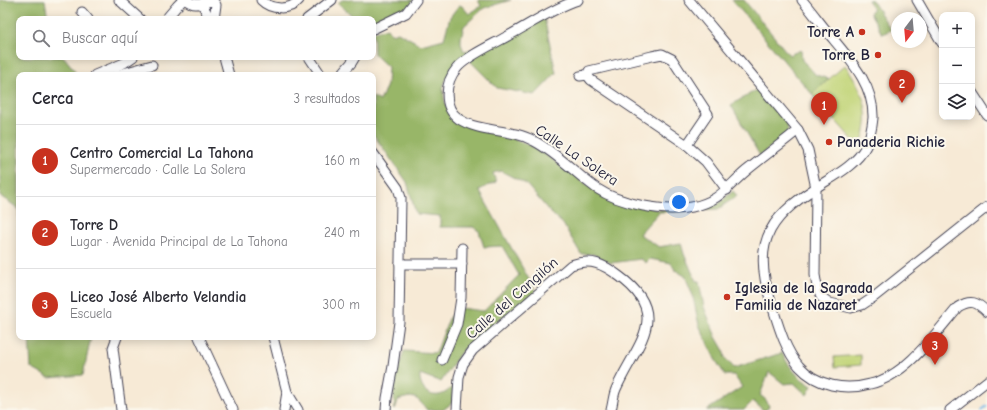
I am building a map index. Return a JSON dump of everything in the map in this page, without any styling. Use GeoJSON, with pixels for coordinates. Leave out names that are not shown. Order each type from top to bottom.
{"type":"FeatureCollection","features":[{"type":"Feature","properties":{"kind":"street"},"geometry":{"type":"LineString","coordinates":[[119,0],[137,16]]}},
{"type":"Feature","properties":{"kind":"street"},"geometry":{"type":"LineString","coordinates":[[261,0],[276,8],[288,7],[297,3],[299,0]]}},
{"type":"Feature","properties":{"kind":"street"},"geometry":{"type":"LineString","coordinates":[[311,16],[332,0]]}},
{"type":"Feature","properties":{"kind":"street"},"geometry":{"type":"LineString","coordinates":[[376,28],[406,13],[416,0]]}},
{"type":"Feature","properties":{"kind":"street","name":"Calle La Solera"},"geometry":{"type":"LineString","coordinates":[[578,0],[557,9],[490,46],[468,59],[458,67],[447,89],[447,101],[452,111],[459,119],[481,127],[515,133],[534,140],[558,156],[597,189],[628,202],[661,209],[678,209],[705,204],[716,199],[746,172],[798,130]]}},
{"type":"Feature","properties":{"kind":"street"},"geometry":{"type":"LineString","coordinates":[[689,0],[798,130],[808,150],[816,188],[815,255],[817,287],[821,296],[830,303],[851,308],[862,305],[987,207]]}},
{"type":"Feature","properties":{"kind":"street"},"geometry":{"type":"LineString","coordinates":[[802,0],[863,77],[870,96],[873,112],[871,132],[862,152],[842,172],[791,205],[775,223],[768,237],[763,252],[762,262],[765,285],[788,349],[802,369],[822,383],[835,386],[858,386],[879,382],[892,375],[908,363],[958,308],[966,303],[977,304],[987,312]]}},
{"type":"Feature","properties":{"kind":"street"},"geometry":{"type":"LineString","coordinates":[[917,0],[939,38]]}},
{"type":"Feature","properties":{"kind":"street"},"geometry":{"type":"LineString","coordinates":[[168,16],[179,1],[202,4],[213,1],[216,3],[215,16]]}},
{"type":"Feature","properties":{"kind":"street"},"geometry":{"type":"LineString","coordinates":[[202,4],[208,16]]}},
{"type":"Feature","properties":{"kind":"street"},"geometry":{"type":"LineString","coordinates":[[687,145],[708,114],[672,59],[662,54],[589,71],[583,76],[687,145],[706,162],[727,190]]}},
{"type":"Feature","properties":{"kind":"street"},"geometry":{"type":"LineString","coordinates":[[108,72],[126,60]]}},
{"type":"Feature","properties":{"kind":"street"},"geometry":{"type":"LineString","coordinates":[[225,60],[229,72]]}},
{"type":"Feature","properties":{"kind":"street"},"geometry":{"type":"LineString","coordinates":[[311,60],[319,72]]}},
{"type":"Feature","properties":{"kind":"street"},"geometry":{"type":"LineString","coordinates":[[344,72],[353,60]]}},
{"type":"Feature","properties":{"kind":"street"},"geometry":{"type":"LineString","coordinates":[[127,72],[152,65]]}},
{"type":"Feature","properties":{"kind":"street"},"geometry":{"type":"LineString","coordinates":[[975,97],[987,115]]}},
{"type":"Feature","properties":{"kind":"street"},"geometry":{"type":"LineString","coordinates":[[376,157],[401,192],[399,322],[386,410]]}},
{"type":"Feature","properties":{"kind":"street"},"geometry":{"type":"LineString","coordinates":[[442,360],[457,324],[463,278],[462,248]]}},
{"type":"Feature","properties":{"kind":"street","name":"Calle del Cangilón"},"geometry":{"type":"LineString","coordinates":[[457,410],[459,377],[463,364],[473,350],[571,265],[582,261],[596,263],[615,274],[629,284],[640,295],[646,306],[648,321],[641,343],[616,390],[611,410]]}},
{"type":"Feature","properties":{"kind":"street"},"geometry":{"type":"LineString","coordinates":[[400,264],[462,264]]}},
{"type":"Feature","properties":{"kind":"street"},"geometry":{"type":"LineString","coordinates":[[116,340],[113,348],[121,410]]}},
{"type":"Feature","properties":{"kind":"street"},"geometry":{"type":"LineString","coordinates":[[200,340],[233,410]]}},
{"type":"Feature","properties":{"kind":"street"},"geometry":{"type":"LineString","coordinates":[[274,340],[287,392],[296,406],[284,408],[287,392]]}},
{"type":"Feature","properties":{"kind":"street"},"geometry":{"type":"LineString","coordinates":[[950,410],[987,381]]}},
{"type":"Feature","properties":{"kind":"green space"},"geometry":{"type":"Polygon","coordinates":[[[0,0],[45,0],[48,16],[16,16],[16,60],[66,60],[75,71],[16,72],[16,207],[0,196],[0,0]]]}},
{"type":"Feature","properties":{"kind":"green space"},"geometry":{"type":"Polygon","coordinates":[[[342,0],[414,0],[404,12],[376,25],[376,16],[353,16],[338,3],[342,0]]]}},
{"type":"Feature","properties":{"kind":"green space"},"geometry":{"type":"Polygon","coordinates":[[[478,0],[511,0],[484,8],[464,26],[461,44],[464,51],[485,47],[544,17],[556,73],[535,95],[497,88],[468,59],[446,79],[443,88],[447,108],[476,129],[530,145],[599,193],[658,210],[717,205],[733,191],[737,196],[718,209],[659,212],[639,234],[659,247],[681,243],[684,254],[696,281],[699,281],[704,307],[716,337],[723,349],[725,358],[734,368],[782,353],[794,372],[812,386],[807,395],[794,383],[784,384],[769,372],[760,395],[766,400],[769,406],[766,410],[763,410],[753,401],[744,410],[707,410],[742,387],[734,375],[725,375],[715,359],[699,325],[692,293],[685,276],[675,270],[671,263],[650,259],[646,263],[641,259],[611,263],[593,254],[581,254],[563,224],[550,212],[526,184],[501,171],[493,173],[496,182],[479,190],[536,292],[491,325],[461,352],[441,382],[420,374],[421,383],[424,390],[430,394],[434,395],[447,392],[453,386],[452,403],[443,410],[427,410],[417,399],[408,397],[398,400],[395,410],[393,387],[404,351],[436,353],[450,316],[460,308],[484,311],[519,275],[502,246],[484,247],[479,231],[473,227],[440,227],[440,216],[416,214],[407,182],[376,138],[376,99],[380,101],[387,85],[388,67],[376,56],[376,31],[387,28],[391,34],[398,32],[421,45],[444,39],[450,17],[459,5],[462,6],[469,14],[481,6],[478,0]]]}},
{"type":"Feature","properties":{"kind":"green space"},"geometry":{"type":"Polygon","coordinates":[[[732,0],[744,0],[789,55],[801,50],[802,60],[816,75],[829,79],[812,94],[732,0]]]}},
{"type":"Feature","properties":{"kind":"green space"},"geometry":{"type":"Polygon","coordinates":[[[868,0],[872,0],[891,30],[882,34],[870,13],[873,9],[868,0]]]}},
{"type":"Feature","properties":{"kind":"green space"},"geometry":{"type":"Polygon","coordinates":[[[845,65],[857,84],[865,105],[866,126],[859,147],[812,94],[845,65]]]}},
{"type":"Feature","properties":{"kind":"green space"},"geometry":{"type":"Polygon","coordinates":[[[758,89],[786,121],[788,128],[787,134],[760,156],[731,105],[758,89]]]}},
{"type":"Feature","properties":{"kind":"green space"},"geometry":{"type":"Polygon","coordinates":[[[29,340],[90,340],[83,375],[49,378],[31,368],[29,340]]]}},
{"type":"Feature","properties":{"kind":"green space"},"geometry":{"type":"Polygon","coordinates":[[[861,355],[861,365],[835,367],[834,357],[861,355]]]}},
{"type":"Feature","properties":{"kind":"waterway"},"geometry":{"type":"LineString","coordinates":[[982,410],[987,406]]}},
{"type":"Feature","properties":{"kind":"place","name":"Torre A"},"geometry":{"type":"Point","coordinates":[862,32]}},
{"type":"Feature","properties":{"kind":"place","name":"Torre B"},"geometry":{"type":"Point","coordinates":[878,55]}},
{"type":"Feature","properties":{"kind":"place","name":"Torre D"},"geometry":{"type":"Point","coordinates":[902,103]}},
{"type":"Feature","properties":{"kind":"place","name":"Centro Comercial La Tahona"},"geometry":{"type":"Point","coordinates":[824,125]}},
{"type":"Feature","properties":{"kind":"place","name":"Panaderia Richie"},"geometry":{"type":"Point","coordinates":[829,142]}},
{"type":"Feature","properties":{"kind":"place","name":"Iglesia de la Sagrada Familia de Nazaret"},"geometry":{"type":"Point","coordinates":[727,297]}},
{"type":"Feature","properties":{"kind":"place","name":"Liceo José Alberto Velandia"},"geometry":{"type":"Point","coordinates":[935,365]}}]}
